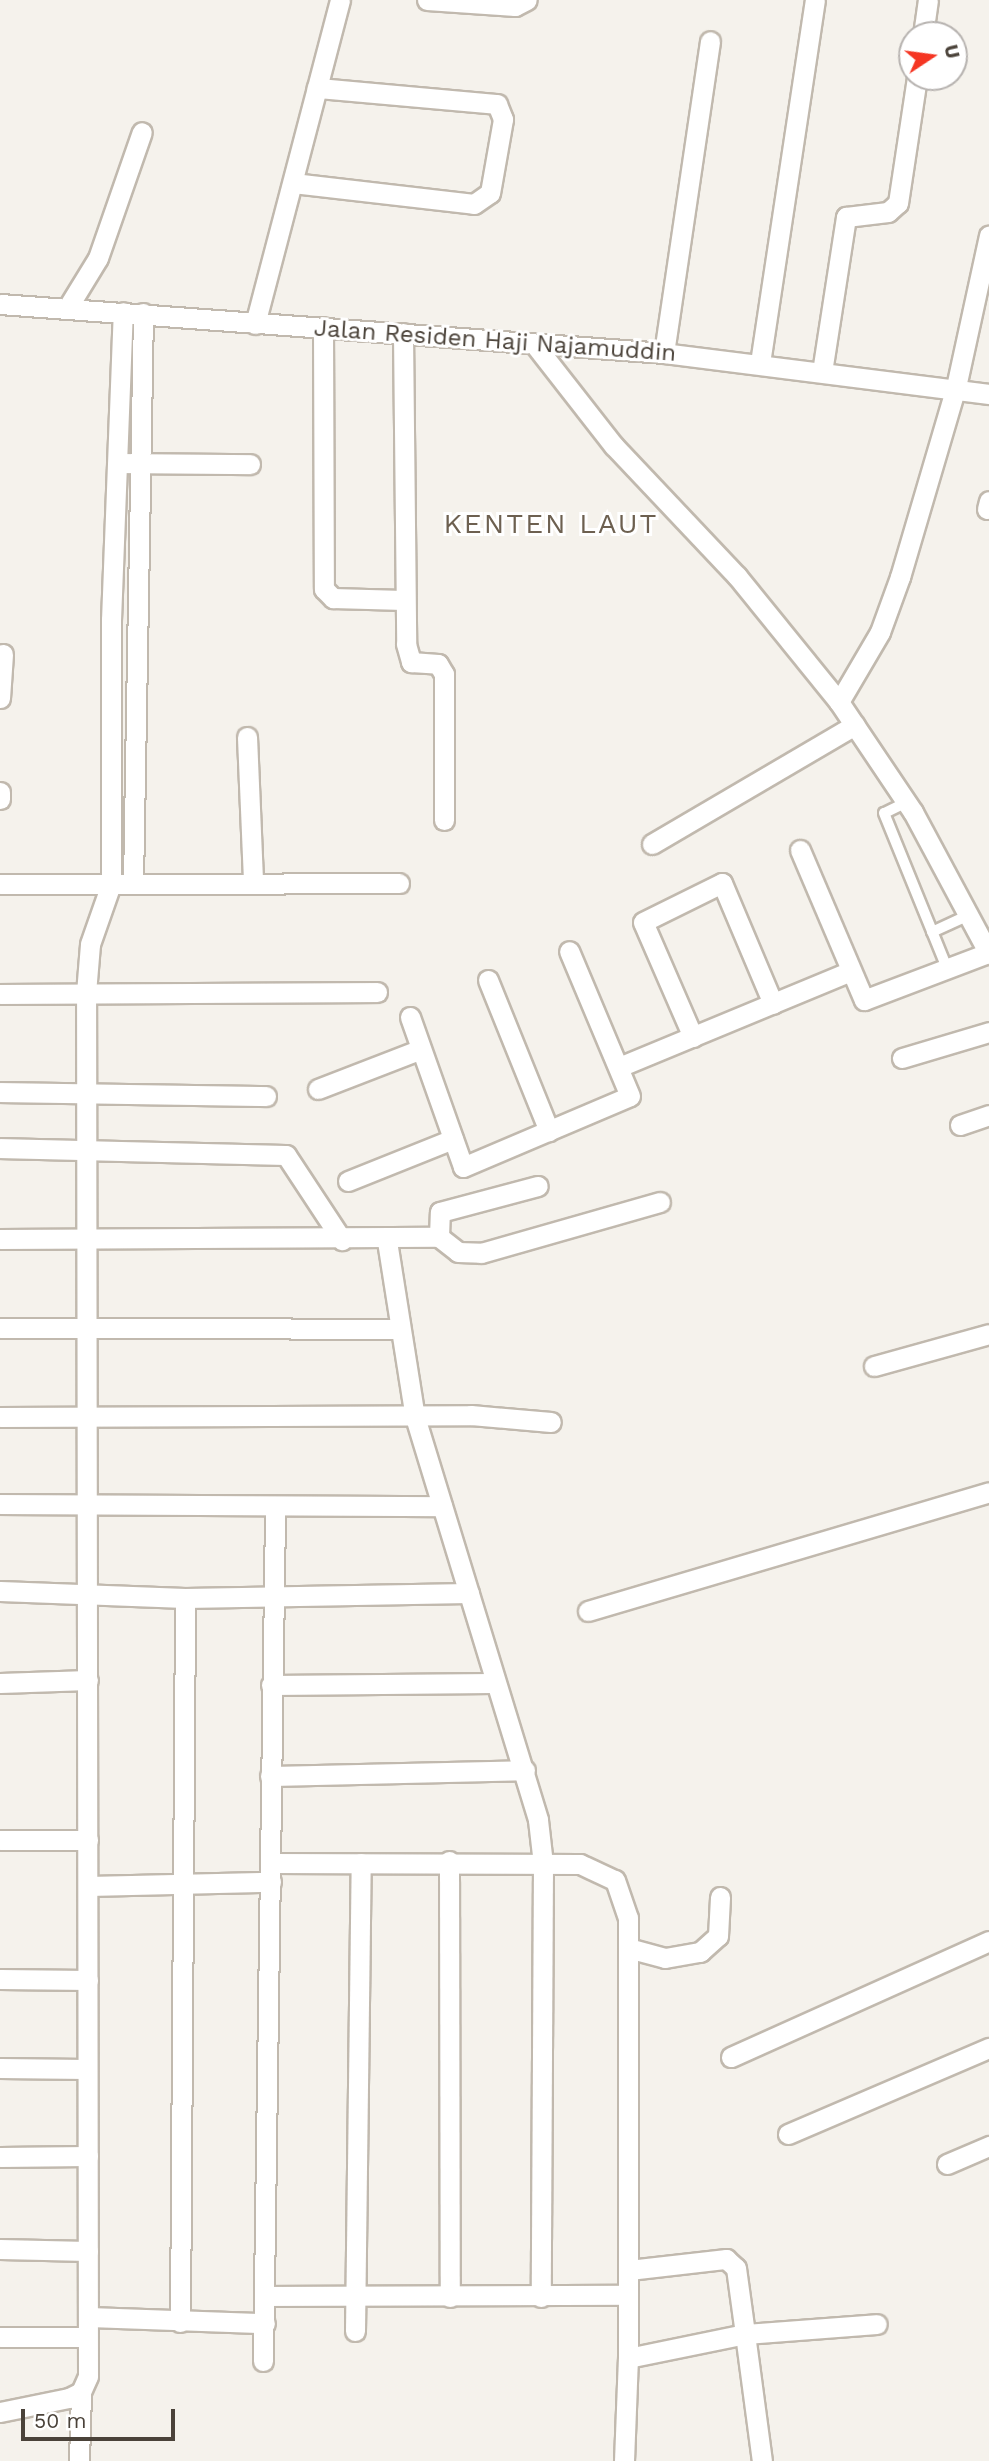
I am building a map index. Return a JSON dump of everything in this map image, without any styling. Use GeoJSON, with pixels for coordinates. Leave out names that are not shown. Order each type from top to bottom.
{"type":"FeatureCollection","features":[{"type":"Feature","properties":{"kind":"street"},"geometry":{"type":"LineString","coordinates":[[255,324],[340,0]]}},
{"type":"Feature","properties":{"kind":"street"},"geometry":{"type":"LineString","coordinates":[[427,0],[515,6],[527,0]]}},
{"type":"Feature","properties":{"kind":"street"},"geometry":{"type":"LineString","coordinates":[[760,363],[815,0]]}},
{"type":"Feature","properties":{"kind":"street"},"geometry":{"type":"LineString","coordinates":[[925,21],[928,0]]}},
{"type":"Feature","properties":{"kind":"street"},"geometry":{"type":"LineString","coordinates":[[664,353],[710,40]]}},
{"type":"Feature","properties":{"kind":"street"},"geometry":{"type":"LineString","coordinates":[[293,183],[474,204],[490,194],[503,119],[497,104],[317,88]]}},
{"type":"Feature","properties":{"kind":"street"},"geometry":{"type":"LineString","coordinates":[[822,372],[846,219],[855,212],[888,212],[898,203],[915,91]]}},
{"type":"Feature","properties":{"kind":"street"},"geometry":{"type":"LineString","coordinates":[[68,307],[98,258],[142,132]]}},
{"type":"Feature","properties":{"kind":"street"},"geometry":{"type":"LineString","coordinates":[[839,702],[880,632],[956,387],[989,236]]}},
{"type":"Feature","properties":{"kind":"street","name":"Jalan Residen Haji Najamuddin"},"geometry":{"type":"LineString","coordinates":[[0,304],[664,353],[956,387],[989,394]]}},
{"type":"Feature","properties":{"kind":"street"},"geometry":{"type":"LineString","coordinates":[[79,2461],[81,2392],[88,2376],[89,2317],[86,2069],[91,1503],[85,1237],[86,993],[90,944],[111,884],[111,620],[115,463],[123,312]]}},
{"type":"Feature","properties":{"kind":"street"},"geometry":{"type":"LineString","coordinates":[[133,884],[135,462],[143,313]]}},
{"type":"Feature","properties":{"kind":"street"},"geometry":{"type":"LineString","coordinates":[[323,327],[324,589],[333,598],[403,600]]}},
{"type":"Feature","properties":{"kind":"street"},"geometry":{"type":"LineString","coordinates":[[404,333],[403,600],[408,660],[438,664],[444,674],[444,820]]}},
{"type":"Feature","properties":{"kind":"street"},"geometry":{"type":"LineString","coordinates":[[534,345],[614,446],[737,576],[839,702],[907,802],[989,953],[863,1000],[800,850]]}},
{"type":"Feature","properties":{"kind":"street"},"geometry":{"type":"LineString","coordinates":[[115,463],[250,464]]}},
{"type":"Feature","properties":{"kind":"street"},"geometry":{"type":"LineString","coordinates":[[113,556],[135,553]]}},
{"type":"Feature","properties":{"kind":"street"},"geometry":{"type":"LineString","coordinates":[[111,620],[135,618]]}},
{"type":"Feature","properties":{"kind":"street"},"geometry":{"type":"LineString","coordinates":[[0,698],[3,654]]}},
{"type":"Feature","properties":{"kind":"street"},"geometry":{"type":"LineString","coordinates":[[652,844],[855,725]]}},
{"type":"Feature","properties":{"kind":"street"},"geometry":{"type":"LineString","coordinates":[[247,737],[253,882]]}},
{"type":"Feature","properties":{"kind":"street"},"geometry":{"type":"LineString","coordinates":[[0,792],[0,799]]}},
{"type":"Feature","properties":{"kind":"street"},"geometry":{"type":"LineString","coordinates":[[0,884],[399,883]]}},
{"type":"Feature","properties":{"kind":"street"},"geometry":{"type":"LineString","coordinates":[[693,1037],[643,922],[722,883],[773,1004]]}},
{"type":"Feature","properties":{"kind":"street"},"geometry":{"type":"LineString","coordinates":[[410,1017],[463,1167],[630,1096],[569,951]]}},
{"type":"Feature","properties":{"kind":"street"},"geometry":{"type":"LineString","coordinates":[[619,1067],[851,971]]}},
{"type":"Feature","properties":{"kind":"street"},"geometry":{"type":"LineString","coordinates":[[488,981],[548,1131]]}},
{"type":"Feature","properties":{"kind":"street"},"geometry":{"type":"LineString","coordinates":[[0,993],[377,992]]}},
{"type":"Feature","properties":{"kind":"street"},"geometry":{"type":"LineString","coordinates":[[902,1058],[989,1032]]}},
{"type":"Feature","properties":{"kind":"street"},"geometry":{"type":"LineString","coordinates":[[318,1089],[421,1049]]}},
{"type":"Feature","properties":{"kind":"street"},"geometry":{"type":"LineString","coordinates":[[0,1091],[86,1090],[266,1096]]}},
{"type":"Feature","properties":{"kind":"street"},"geometry":{"type":"LineString","coordinates":[[960,1125],[989,1115]]}},
{"type":"Feature","properties":{"kind":"street"},"geometry":{"type":"LineString","coordinates":[[348,1181],[453,1139]]}},
{"type":"Feature","properties":{"kind":"street"},"geometry":{"type":"LineString","coordinates":[[0,1148],[87,1148],[286,1156],[342,1240]]}},
{"type":"Feature","properties":{"kind":"street"},"geometry":{"type":"LineString","coordinates":[[439,1237],[440,1212],[538,1186]]}},
{"type":"Feature","properties":{"kind":"street"},"geometry":{"type":"LineString","coordinates":[[0,1239],[85,1237],[387,1241],[439,1237],[458,1251],[481,1253],[660,1202]]}},
{"type":"Feature","properties":{"kind":"street"},"geometry":{"type":"LineString","coordinates":[[387,1241],[397,1329],[415,1417],[469,1593],[493,1684],[525,1770],[543,1864],[541,2297]]}},
{"type":"Feature","properties":{"kind":"street"},"geometry":{"type":"LineString","coordinates":[[0,1328],[397,1329]]}},
{"type":"Feature","properties":{"kind":"street"},"geometry":{"type":"LineString","coordinates":[[874,1366],[989,1334]]}},
{"type":"Feature","properties":{"kind":"street"},"geometry":{"type":"LineString","coordinates":[[0,1417],[415,1417],[551,1422]]}},
{"type":"Feature","properties":{"kind":"street"},"geometry":{"type":"LineString","coordinates":[[587,1611],[989,1492]]}},
{"type":"Feature","properties":{"kind":"street"},"geometry":{"type":"LineString","coordinates":[[0,1504],[91,1503],[275,1508],[442,1506]]}},
{"type":"Feature","properties":{"kind":"street"},"geometry":{"type":"LineString","coordinates":[[263,2361],[268,2296],[270,1776],[275,1508]]}},
{"type":"Feature","properties":{"kind":"street"},"geometry":{"type":"LineString","coordinates":[[0,1591],[91,1591],[185,1598],[469,1593]]}},
{"type":"Feature","properties":{"kind":"street"},"geometry":{"type":"LineString","coordinates":[[180,2322],[185,1598]]}},
{"type":"Feature","properties":{"kind":"street"},"geometry":{"type":"LineString","coordinates":[[0,1684],[88,1680]]}},
{"type":"Feature","properties":{"kind":"street"},"geometry":{"type":"LineString","coordinates":[[271,1685],[493,1684]]}},
{"type":"Feature","properties":{"kind":"street"},"geometry":{"type":"LineString","coordinates":[[270,1776],[525,1770]]}},
{"type":"Feature","properties":{"kind":"street"},"geometry":{"type":"LineString","coordinates":[[0,1840],[88,1840]]}},
{"type":"Feature","properties":{"kind":"street"},"geometry":{"type":"LineString","coordinates":[[88,1886],[181,1886],[361,1863],[449,1861],[580,1864],[611,1876],[628,1918],[629,2270],[624,2461]]}},
{"type":"Feature","properties":{"kind":"street"},"geometry":{"type":"LineString","coordinates":[[449,1861],[450,2297]]}},
{"type":"Feature","properties":{"kind":"street"},"geometry":{"type":"LineString","coordinates":[[355,2332],[361,1863]]}},
{"type":"Feature","properties":{"kind":"street"},"geometry":{"type":"LineString","coordinates":[[628,1948],[665,1958],[700,1952],[718,1936],[720,1897]]}},
{"type":"Feature","properties":{"kind":"street"},"geometry":{"type":"LineString","coordinates":[[731,2057],[989,1941]]}},
{"type":"Feature","properties":{"kind":"street"},"geometry":{"type":"LineString","coordinates":[[0,1979],[88,1980]]}},
{"type":"Feature","properties":{"kind":"street"},"geometry":{"type":"LineString","coordinates":[[788,2134],[989,2048]]}},
{"type":"Feature","properties":{"kind":"street"},"geometry":{"type":"LineString","coordinates":[[0,2068],[86,2069]]}},
{"type":"Feature","properties":{"kind":"street"},"geometry":{"type":"LineString","coordinates":[[947,2164],[989,2146]]}},
{"type":"Feature","properties":{"kind":"street"},"geometry":{"type":"LineString","coordinates":[[0,2157],[88,2156]]}},
{"type":"Feature","properties":{"kind":"street"},"geometry":{"type":"LineString","coordinates":[[0,2249],[88,2251]]}},
{"type":"Feature","properties":{"kind":"street"},"geometry":{"type":"LineString","coordinates":[[629,2270],[726,2259],[736,2268],[762,2461]]}},
{"type":"Feature","properties":{"kind":"street"},"geometry":{"type":"LineString","coordinates":[[268,2296],[627,2295]]}},
{"type":"Feature","properties":{"kind":"street"},"geometry":{"type":"LineString","coordinates":[[89,2317],[265,2323]]}},
{"type":"Feature","properties":{"kind":"street"},"geometry":{"type":"LineString","coordinates":[[628,2358],[745,2334],[877,2324]]}},
{"type":"Feature","properties":{"kind":"street"},"geometry":{"type":"LineString","coordinates":[[0,2337],[87,2337]]}},
{"type":"Feature","properties":{"kind":"street"},"geometry":{"type":"LineString","coordinates":[[0,2412],[81,2392]]}},
{"type":"Feature","properties":{"kind":"lane"},"geometry":{"type":"LineString","coordinates":[[907,802],[884,813],[947,968]]}},
{"type":"Feature","properties":{"kind":"lane"},"geometry":{"type":"LineString","coordinates":[[932,932],[969,915]]}},
{"type":"Feature","properties":{"kind":"district","name":"KENTEN LAUT"},"geometry":{"type":"Point","coordinates":[551,524]}}]}
